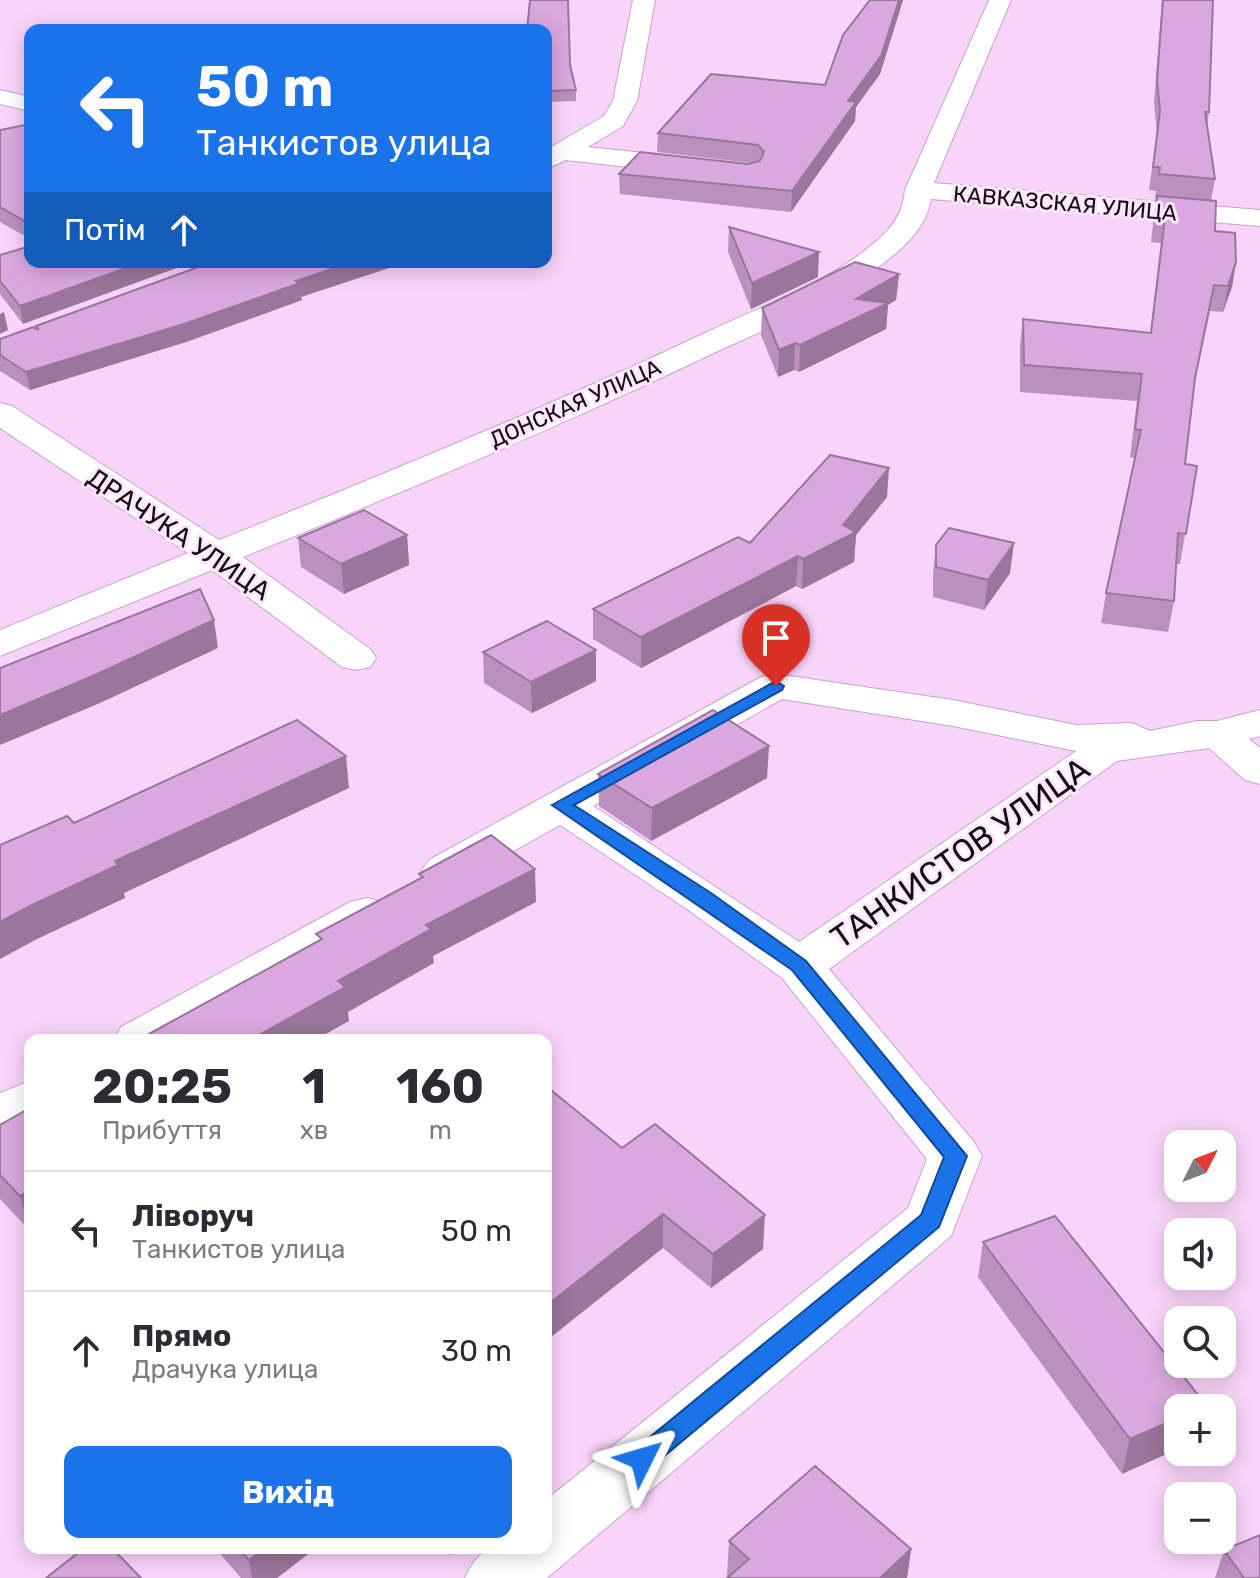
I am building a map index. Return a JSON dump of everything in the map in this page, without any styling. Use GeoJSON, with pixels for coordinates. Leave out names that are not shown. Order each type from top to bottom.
{"type":"FeatureCollection","features":[{"type":"Feature","properties":{"kind":"street"},"geometry":{"type":"LineString","coordinates":[[554,157],[614,121],[625,101],[644,0]]}},
{"type":"Feature","properties":{"kind":"street","name":"ДОНСКАЯ УЛИЦА"},"geometry":{"type":"LineString","coordinates":[[0,644],[213,553],[572,409],[831,283],[888,247],[914,216],[918,190],[1000,0]]}},
{"type":"Feature","properties":{"kind":"street"},"geometry":{"type":"LineString","coordinates":[[0,97],[24,103]]}},
{"type":"Feature","properties":{"kind":"street"},"geometry":{"type":"LineString","coordinates":[[0,124],[24,121]]}},
{"type":"Feature","properties":{"kind":"street"},"geometry":{"type":"LineString","coordinates":[[554,157],[717,169]]}},
{"type":"Feature","properties":{"kind":"street","name":"КАВКАЗСКАЯ УЛИЦА"},"geometry":{"type":"LineString","coordinates":[[918,190],[1260,218]]}},
{"type":"Feature","properties":{"kind":"street","name":"ДРАЧУКА УЛИЦА"},"geometry":{"type":"LineString","coordinates":[[0,413],[213,553],[356,658]]}},
{"type":"Feature","properties":{"kind":"street"},"geometry":{"type":"LineString","coordinates":[[150,1034],[776,686],[953,713],[1076,738],[1239,728],[1260,771]]}},
{"type":"Feature","properties":{"kind":"street","name":"ТАНКИСТОВ УЛИЦА"},"geometry":{"type":"LineString","coordinates":[[799,966],[918,885],[1105,750],[1239,728]]}},
{"type":"Feature","properties":{"kind":"street"},"geometry":{"type":"LineString","coordinates":[[552,1534],[931,1221],[955,1156],[799,966],[704,898],[561,805]]}},
{"type":"Feature","properties":{"kind":"street"},"geometry":{"type":"LineString","coordinates":[[0,1117],[24,1103]]}},
{"type":"Feature","properties":{"kind":"street"},"geometry":{"type":"LineString","coordinates":[[498,1578],[528,1554]]}},
{"type":"Feature","properties":{"kind":"building"},"geometry":{"type":"Polygon","coordinates":[[[530,0],[568,0],[570,65],[576,90],[552,91],[552,24],[528,24],[530,0]]]}},
{"type":"Feature","properties":{"kind":"building"},"geometry":{"type":"Polygon","coordinates":[[[870,0],[899,0],[881,56],[848,101],[856,102],[792,191],[619,174],[640,152],[748,164],[760,161],[764,152],[758,145],[658,133],[711,74],[825,85],[843,35],[870,0]]]}},
{"type":"Feature","properties":{"kind":"building"},"geometry":{"type":"Polygon","coordinates":[[[1163,0],[1213,0],[1209,112],[1205,112],[1215,179],[1159,174],[1160,167],[1153,167],[1160,111],[1157,80],[1163,0]]]}},
{"type":"Feature","properties":{"kind":"building"},"geometry":{"type":"Polygon","coordinates":[[[24,125],[24,221],[0,207],[0,130],[24,125]]]}},
{"type":"Feature","properties":{"kind":"building"},"geometry":{"type":"Polygon","coordinates":[[[1157,196],[1216,201],[1215,231],[1235,233],[1236,262],[1228,286],[1214,285],[1195,378],[1185,464],[1197,466],[1186,534],[1178,533],[1174,601],[1106,593],[1141,430],[1135,429],[1142,374],[1024,365],[1023,319],[1151,333],[1165,218],[1155,217],[1157,196]]]}},
{"type":"Feature","properties":{"kind":"building"},"geometry":{"type":"Polygon","coordinates":[[[729,227],[819,252],[752,283],[729,227]]]}},
{"type":"Feature","properties":{"kind":"building"},"geometry":{"type":"Polygon","coordinates":[[[24,248],[24,268],[126,268],[20,306],[0,281],[0,255],[24,248]]]}},
{"type":"Feature","properties":{"kind":"building"},"geometry":{"type":"Polygon","coordinates":[[[855,262],[899,274],[856,299],[888,303],[800,345],[795,343],[779,350],[762,308],[855,262]]]}},
{"type":"Feature","properties":{"kind":"building"},"geometry":{"type":"Polygon","coordinates":[[[196,268],[335,268],[184,324],[26,372],[0,355],[0,339],[33,327],[39,330],[36,326],[196,268]]]}},
{"type":"Feature","properties":{"kind":"building"},"geometry":{"type":"Polygon","coordinates":[[[830,455],[889,468],[843,525],[856,532],[803,559],[798,556],[641,637],[593,609],[738,537],[750,543],[830,455]]]}},
{"type":"Feature","properties":{"kind":"building"},"geometry":{"type":"Polygon","coordinates":[[[364,510],[407,535],[341,564],[298,538],[364,510]]]}},
{"type":"Feature","properties":{"kind":"building"},"geometry":{"type":"Polygon","coordinates":[[[949,528],[1014,543],[988,580],[936,567],[936,545],[949,528]]]}},
{"type":"Feature","properties":{"kind":"building"},"geometry":{"type":"Polygon","coordinates":[[[200,589],[214,620],[0,715],[0,668],[200,589]]]}},
{"type":"Feature","properties":{"kind":"building"},"geometry":{"type":"Polygon","coordinates":[[[547,621],[596,650],[531,682],[483,652],[547,621]]]}},
{"type":"Feature","properties":{"kind":"building"},"geometry":{"type":"Polygon","coordinates":[[[713,710],[769,746],[652,808],[598,774],[713,710]]]}},
{"type":"Feature","properties":{"kind":"building"},"geometry":{"type":"Polygon","coordinates":[[[297,720],[346,756],[115,861],[118,865],[0,922],[0,845],[67,816],[74,823],[297,720]]]}},
{"type":"Feature","properties":{"kind":"building"},"geometry":{"type":"Polygon","coordinates":[[[491,835],[535,869],[426,925],[431,929],[338,981],[345,987],[261,1034],[149,1034],[322,939],[316,934],[423,877],[419,874],[491,835]]]}},
{"type":"Feature","properties":{"kind":"building"},"geometry":{"type":"Polygon","coordinates":[[[552,1091],[622,1148],[655,1124],[765,1215],[713,1254],[663,1214],[552,1301],[552,1091]]]}},
{"type":"Feature","properties":{"kind":"building"},"geometry":{"type":"Polygon","coordinates":[[[24,1111],[24,1194],[20,1196],[0,1175],[0,1125],[24,1111]]]}},
{"type":"Feature","properties":{"kind":"building"},"geometry":{"type":"Polygon","coordinates":[[[1055,1216],[1164,1352],[1164,1378],[1185,1378],[1197,1394],[1164,1394],[1164,1424],[1130,1439],[983,1242],[1055,1216]]]}},
{"type":"Feature","properties":{"kind":"building"},"geometry":{"type":"Polygon","coordinates":[[[815,1466],[911,1549],[880,1578],[727,1578],[749,1559],[729,1541],[815,1466]]]}},
{"type":"Feature","properties":{"kind":"building"},"geometry":{"type":"Polygon","coordinates":[[[1260,1535],[1260,1578],[1244,1578],[1227,1554],[1236,1554],[1236,1545],[1260,1535]]]}},
{"type":"Feature","properties":{"kind":"building"},"geometry":{"type":"Polygon","coordinates":[[[76,1554],[118,1554],[141,1578],[46,1578],[76,1554]]]}},
{"type":"Feature","properties":{"kind":"building"},"geometry":{"type":"Polygon","coordinates":[[[244,1554],[257,1554],[249,1560],[244,1554]]]}},
{"type":"Feature","properties":{"kind":"route"},"geometry":{"type":"LineString","coordinates":[[642,1459],[931,1221],[955,1156],[799,966],[704,898],[561,805],[776,686]]}}]}
